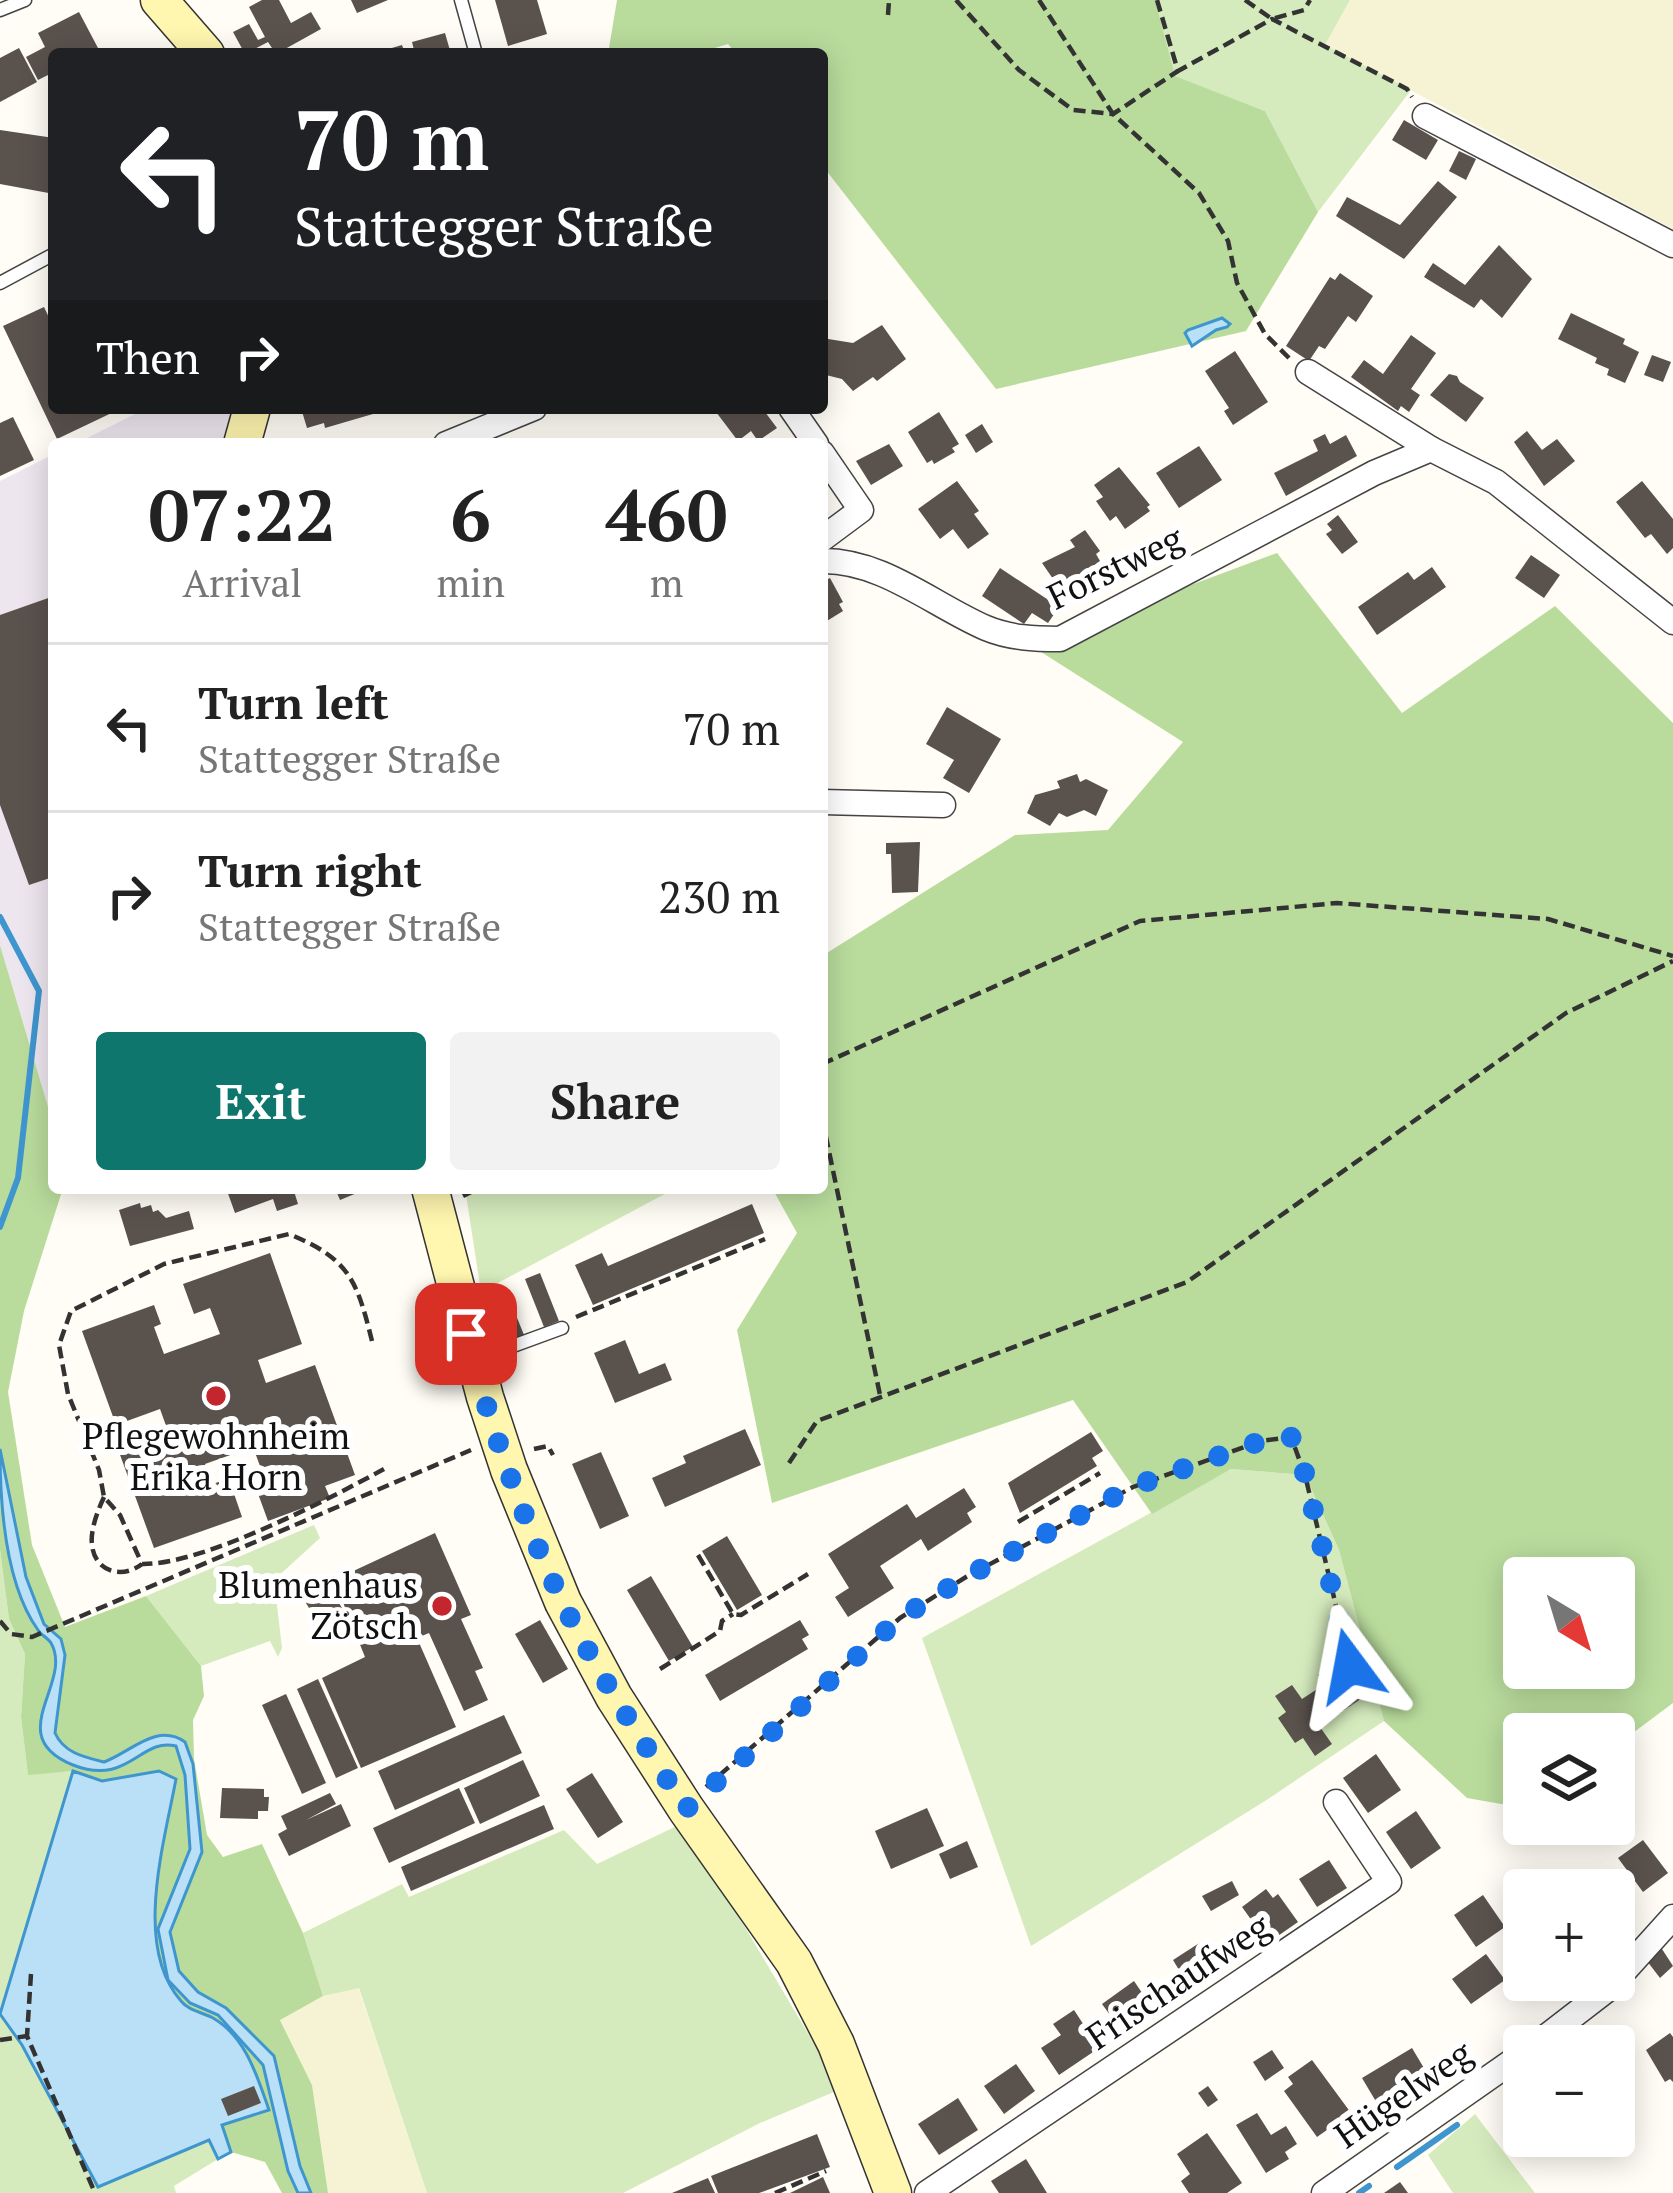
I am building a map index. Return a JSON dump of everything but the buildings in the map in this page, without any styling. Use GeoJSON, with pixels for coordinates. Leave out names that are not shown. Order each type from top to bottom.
{"type":"FeatureCollection","features":[{"type":"Feature","properties":{"kind":"main road"},"geometry":{"type":"LineString","coordinates":[[159,0],[201,48]]}},
{"type":"Feature","properties":{"kind":"main road"},"geometry":{"type":"LineString","coordinates":[[432,1194],[473,1360],[563,1603],[614,1697],[809,1989],[836,2044],[893,2193]]}},
{"type":"Feature","properties":{"kind":"street"},"geometry":{"type":"LineString","coordinates":[[1425,116],[1673,244]]}},
{"type":"Feature","properties":{"kind":"street"},"geometry":{"type":"LineString","coordinates":[[1308,372],[1430,449],[1496,482],[1673,622]]}},
{"type":"Feature","properties":{"kind":"street"},"geometry":{"type":"LineString","coordinates":[[461,438],[519,414]]}},
{"type":"Feature","properties":{"kind":"street","name":"Forstweg"},"geometry":{"type":"LineString","coordinates":[[828,561],[855,562],[988,629],[1060,640],[1374,473],[1430,449]]}},
{"type":"Feature","properties":{"kind":"street"},"geometry":{"type":"LineString","coordinates":[[828,462],[861,510],[828,535]]}},
{"type":"Feature","properties":{"kind":"street"},"geometry":{"type":"LineString","coordinates":[[828,802],[943,805]]}},
{"type":"Feature","properties":{"kind":"street","name":"Frischaufweg"},"geometry":{"type":"LineString","coordinates":[[927,2193],[1389,1882],[1336,1802]]}},
{"type":"Feature","properties":{"kind":"street"},"geometry":{"type":"LineString","coordinates":[[1561,2025],[1608,1989],[1669,1930]]}},
{"type":"Feature","properties":{"kind":"street","name":"Hügelweg"},"geometry":{"type":"LineString","coordinates":[[1324,2193],[1503,2068]]}},
{"type":"Feature","properties":{"kind":"lane"},"geometry":{"type":"LineString","coordinates":[[0,10],[25,0]]}},
{"type":"Feature","properties":{"kind":"lane"},"geometry":{"type":"LineString","coordinates":[[460,0],[474,48]]}},
{"type":"Feature","properties":{"kind":"lane"},"geometry":{"type":"LineString","coordinates":[[0,283],[48,257]]}},
{"type":"Feature","properties":{"kind":"lane"},"geometry":{"type":"LineString","coordinates":[[473,1360],[562,1328]]}},
{"type":"Feature","properties":{"kind":"path"},"geometry":{"type":"LineString","coordinates":[[888,15],[890,0]]}},
{"type":"Feature","properties":{"kind":"path"},"geometry":{"type":"LineString","coordinates":[[956,0],[1019,70],[1073,110],[1113,114],[1272,19],[1304,10],[1310,0]]}},
{"type":"Feature","properties":{"kind":"path"},"geometry":{"type":"LineString","coordinates":[[1039,0],[1113,114],[1198,193],[1228,241],[1237,283],[1265,334],[1308,372]]}},
{"type":"Feature","properties":{"kind":"path"},"geometry":{"type":"LineString","coordinates":[[1157,0],[1178,71]]}},
{"type":"Feature","properties":{"kind":"path"},"geometry":{"type":"LineString","coordinates":[[1245,0],[1272,19],[1407,89],[1425,116]]}},
{"type":"Feature","properties":{"kind":"path"},"geometry":{"type":"LineString","coordinates":[[828,1061],[1141,921],[1337,903],[1548,919],[1673,959]]}},
{"type":"Feature","properties":{"kind":"path"},"geometry":{"type":"LineString","coordinates":[[789,1462],[817,1421],[1187,1282],[1567,1013],[1673,959]]}},
{"type":"Feature","properties":{"kind":"path"},"geometry":{"type":"LineString","coordinates":[[828,1147],[880,1397]]}},
{"type":"Feature","properties":{"kind":"path"},"geometry":{"type":"LineString","coordinates":[[372,1341],[358,1285],[328,1256],[289,1234],[164,1264],[71,1311],[59,1345],[68,1394],[99,1471],[104,1497],[91,1537],[98,1561],[114,1574],[130,1574],[142,1564],[193,1554],[294,1515],[384,1469]]}},
{"type":"Feature","properties":{"kind":"path"},"geometry":{"type":"LineString","coordinates":[[562,1328],[563,1322],[765,1239]]}},
{"type":"Feature","properties":{"kind":"path"},"geometry":{"type":"LineString","coordinates":[[686,1809],[900,1618],[1132,1487],[1261,1441],[1291,1437],[1305,1474],[1350,1666]]}},
{"type":"Feature","properties":{"kind":"path"},"geometry":{"type":"LineString","coordinates":[[0,1622],[10,1634],[32,1637],[508,1447],[548,1446],[553,1455]]}},
{"type":"Feature","properties":{"kind":"path"},"geometry":{"type":"LineString","coordinates":[[1018,1522],[1100,1473]]}},
{"type":"Feature","properties":{"kind":"path"},"geometry":{"type":"LineString","coordinates":[[104,1497],[120,1515],[142,1564]]}},
{"type":"Feature","properties":{"kind":"path"},"geometry":{"type":"LineString","coordinates":[[698,1555],[733,1614]]}},
{"type":"Feature","properties":{"kind":"path"},"geometry":{"type":"LineString","coordinates":[[660,1669],[720,1631],[722,1621],[742,1615],[808,1574]]}},
{"type":"Feature","properties":{"kind":"path"},"geometry":{"type":"LineString","coordinates":[[31,1974],[27,2036],[95,2193]]}},
{"type":"Feature","properties":{"kind":"path"},"geometry":{"type":"LineString","coordinates":[[0,2040],[27,2036]]}},
{"type":"Feature","properties":{"kind":"path"},"geometry":{"type":"LineString","coordinates":[[775,2193],[826,2171]]}},
{"type":"Feature","properties":{"kind":"shaded area"},"geometry":{"type":"Polygon","coordinates":[[[1350,0],[1673,0],[1673,229],[1325,45],[1350,0]]]}},
{"type":"Feature","properties":{"kind":"shaded area"},"geometry":{"type":"Polygon","coordinates":[[[135,414],[234,414],[230,438],[87,438],[135,414]]]}},
{"type":"Feature","properties":{"kind":"shaded area"},"geometry":{"type":"Polygon","coordinates":[[[48,457],[48,1107],[0,945],[0,481],[48,457]]]}},
{"type":"Feature","properties":{"kind":"shaded area"},"geometry":{"type":"Polygon","coordinates":[[[358,1987],[427,2193],[328,2193],[312,2085],[280,2019],[323,1996],[358,1987]]]}},
{"type":"Feature","properties":{"kind":"green space"},"geometry":{"type":"Polygon","coordinates":[[[617,0],[1155,0],[1175,76],[1265,111],[1318,212],[1246,331],[996,389],[828,173],[828,48],[731,48],[728,44],[609,48],[617,0]]]}},
{"type":"Feature","properties":{"kind":"green space"},"geometry":{"type":"Polygon","coordinates":[[[1155,0],[1350,0],[1325,45],[1411,90],[1318,212],[1265,111],[1174,76],[1155,0]]]}},
{"type":"Feature","properties":{"kind":"green space"},"geometry":{"type":"Polygon","coordinates":[[[1277,553],[1402,713],[1555,606],[1673,723],[1673,1703],[1635,1731],[1635,1713],[1503,1713],[1503,1804],[1467,1798],[1384,1721],[1339,1550],[1305,1475],[1231,1469],[1152,1514],[1073,1400],[772,1503],[737,1330],[797,1233],[775,1194],[828,1194],[828,952],[1015,835],[1108,830],[1183,742],[1030,645],[1277,553]]]}},
{"type":"Feature","properties":{"kind":"green space"},"geometry":{"type":"Polygon","coordinates":[[[0,945],[48,1107],[48,1194],[61,1194],[24,1311],[8,1392],[32,1545],[65,1627],[146,1596],[201,1666],[204,1696],[193,1720],[194,1759],[207,1835],[223,1857],[262,1844],[303,1933],[323,1996],[280,2020],[312,2085],[328,2193],[282,2193],[265,2162],[231,2152],[222,2125],[216,2019],[182,2004],[167,1983],[158,1957],[156,1896],[176,1779],[158,1771],[102,1781],[73,1771],[28,1775],[21,1717],[25,1654],[9,1619],[0,1550],[0,945]]]}},
{"type":"Feature","properties":{"kind":"green space"},"geometry":{"type":"Polygon","coordinates":[[[466,1194],[665,1194],[481,1292],[466,1194]]]}},
{"type":"Feature","properties":{"kind":"green space"},"geometry":{"type":"Polygon","coordinates":[[[1231,1469],[1305,1475],[1339,1550],[1384,1721],[1031,1946],[922,1638],[1231,1469]]]}},
{"type":"Feature","properties":{"kind":"green space"},"geometry":{"type":"Polygon","coordinates":[[[314,1525],[320,1538],[274,1580],[282,1648],[278,1657],[270,1641],[201,1666],[146,1596],[314,1525]]]}},
{"type":"Feature","properties":{"kind":"green space"},"geometry":{"type":"Polygon","coordinates":[[[0,1550],[9,1619],[25,1654],[21,1717],[28,1774],[73,1771],[0,2010],[0,1550]]]}},
{"type":"Feature","properties":{"kind":"green space"},"geometry":{"type":"Polygon","coordinates":[[[683,1823],[841,2089],[760,2123],[623,2193],[427,2193],[359,1988],[323,1996],[303,1933],[402,1884],[409,1897],[564,1830],[597,1864],[683,1823]]]}},
{"type":"Feature","properties":{"kind":"green space"},"geometry":{"type":"Polygon","coordinates":[[[0,2014],[22,2045],[209,2140],[218,2159],[174,2186],[176,2193],[0,2193],[0,2014]]]}},
{"type":"Feature","properties":{"kind":"green space"},"geometry":{"type":"Polygon","coordinates":[[[1475,2114],[1503,2157],[1535,2193],[1453,2193],[1428,2155],[1475,2114]]]}},
{"type":"Feature","properties":{"kind":"water"},"geometry":{"type":"Polygon","coordinates":[[[1222,318],[1230,324],[1192,346],[1185,333],[1188,330],[1222,318]]]}},
{"type":"Feature","properties":{"kind":"water"},"geometry":{"type":"Polygon","coordinates":[[[0,1449],[26,1577],[44,1624],[61,1639],[65,1655],[55,1733],[69,1750],[104,1762],[154,1737],[185,1742],[193,1764],[202,1852],[170,1932],[179,1971],[198,1992],[226,2008],[274,2056],[311,2193],[298,2193],[288,2171],[263,2065],[218,2015],[190,2003],[168,1980],[158,1929],[190,1849],[185,1775],[176,1746],[153,1748],[108,1770],[92,1770],[52,1753],[42,1739],[40,1724],[56,1659],[51,1643],[27,1611],[11,1567],[0,1449]]]}},
{"type":"Feature","properties":{"kind":"water"},"geometry":{"type":"Polygon","coordinates":[[[73,1771],[102,1781],[159,1771],[176,1779],[156,1894],[158,1953],[181,2001],[224,2026],[242,2046],[269,2110],[222,2125],[231,2152],[218,2159],[209,2140],[98,2187],[22,2045],[0,2014],[73,1771]]]}},
{"type":"Feature","properties":{"kind":"waterway"},"geometry":{"type":"LineString","coordinates":[[0,917],[39,991],[18,1178],[0,1227]]}},
{"type":"Feature","properties":{"kind":"waterway"},"geometry":{"type":"LineString","coordinates":[[1397,2167],[1457,2125]]}},
{"type":"Feature","properties":{"kind":"waterway"},"geometry":{"type":"LineString","coordinates":[[1359,2193],[1369,2186]]}},
{"type":"Feature","properties":{"kind":"place","name":"Pflegewohnheim Erika Horn"},"geometry":{"type":"Point","coordinates":[216,1396]}},
{"type":"Feature","properties":{"kind":"place","name":"Blumenhaus Zötsch"},"geometry":{"type":"Point","coordinates":[442,1606]}},
{"type":"Feature","properties":{"kind":"route"},"geometry":{"type":"LineString","coordinates":[[466,1334],[509,1470],[563,1603],[614,1697],[686,1809],[900,1618],[1132,1487],[1261,1441],[1291,1437],[1305,1474],[1350,1666]]}}]}
